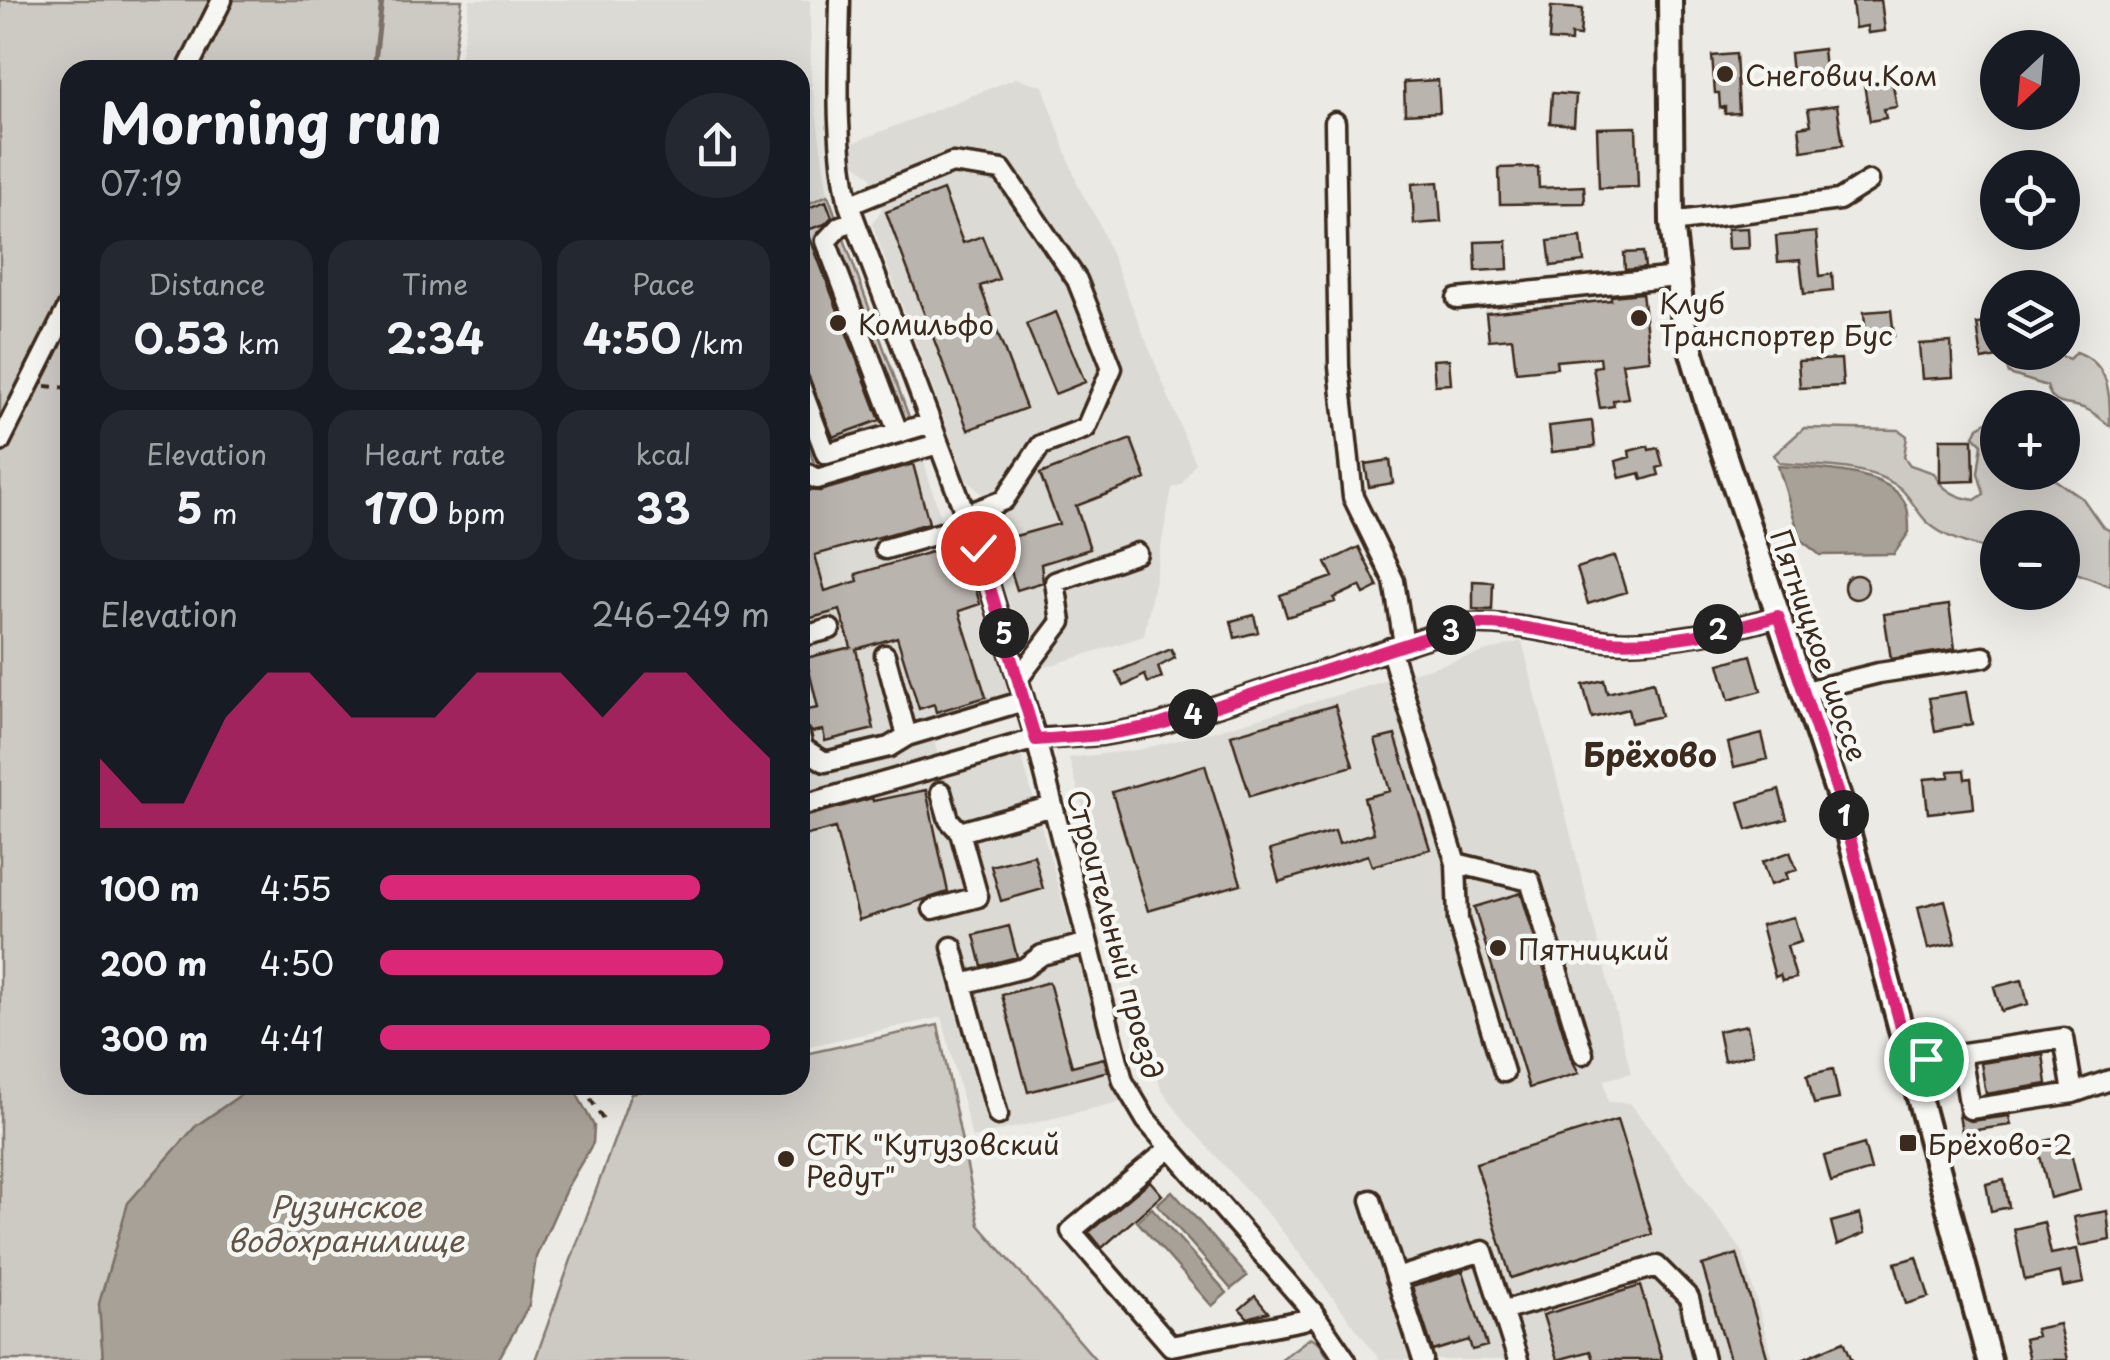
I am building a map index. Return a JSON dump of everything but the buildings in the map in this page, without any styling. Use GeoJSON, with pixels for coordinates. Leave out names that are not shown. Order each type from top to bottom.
{"type":"FeatureCollection","features":[{"type":"Feature","properties":{"kind":"main road","name":"Пятницкое шоссе"},"geometry":{"type":"LineString","coordinates":[[1670,0],[1672,222],[1683,322],[1839,797],[1989,1360]]}},
{"type":"Feature","properties":{"kind":"street"},"geometry":{"type":"LineString","coordinates":[[192,60],[222,0]]}},
{"type":"Feature","properties":{"kind":"street","name":"Строительный проезд"},"geometry":{"type":"LineString","coordinates":[[840,0],[840,166],[852,213],[967,520],[1018,679],[1123,1080],[1146,1120],[1313,1312],[1346,1360]]}},
{"type":"Feature","properties":{"kind":"street"},"geometry":{"type":"LineString","coordinates":[[1336,122],[1340,367],[1353,497],[1394,580],[1397,646],[1456,864],[1458,920],[1504,1072]]}},
{"type":"Feature","properties":{"kind":"street"},"geometry":{"type":"LineString","coordinates":[[885,548],[967,520],[1004,500],[1040,445],[1086,428],[1112,368],[1076,280],[1002,170],[952,163],[852,213],[826,241],[898,432]]}},
{"type":"Feature","properties":{"kind":"street"},"geometry":{"type":"LineString","coordinates":[[1672,222],[1839,200],[1869,182]]}},
{"type":"Feature","properties":{"kind":"street"},"geometry":{"type":"LineString","coordinates":[[1457,299],[1677,277]]}},
{"type":"Feature","properties":{"kind":"street"},"geometry":{"type":"LineString","coordinates":[[0,442],[60,323]]}},
{"type":"Feature","properties":{"kind":"street"},"geometry":{"type":"LineString","coordinates":[[810,412],[826,454],[930,422]]}},
{"type":"Feature","properties":{"kind":"street"},"geometry":{"type":"LineString","coordinates":[[810,475],[817,479],[938,444]]}},
{"type":"Feature","properties":{"kind":"street"},"geometry":{"type":"LineString","coordinates":[[1018,679],[1060,622],[1055,582],[1137,553]]}},
{"type":"Feature","properties":{"kind":"street"},"geometry":{"type":"LineString","coordinates":[[810,803],[1036,740],[1102,735],[1158,725],[1468,624],[1500,622],[1613,641],[1672,638],[1778,616]]}},
{"type":"Feature","properties":{"kind":"street"},"geometry":{"type":"LineString","coordinates":[[810,634],[830,629]]}},
{"type":"Feature","properties":{"kind":"street"},"geometry":{"type":"LineString","coordinates":[[885,656],[907,736]]}},
{"type":"Feature","properties":{"kind":"street"},"geometry":{"type":"LineString","coordinates":[[1806,691],[1879,673],[1984,658]]}},
{"type":"Feature","properties":{"kind":"street"},"geometry":{"type":"LineString","coordinates":[[810,752],[825,762],[889,747],[907,736],[1024,701]]}},
{"type":"Feature","properties":{"kind":"street"},"geometry":{"type":"LineString","coordinates":[[932,909],[978,897],[960,832],[949,820],[941,792]]}},
{"type":"Feature","properties":{"kind":"street"},"geometry":{"type":"LineString","coordinates":[[960,832],[1053,806]]}},
{"type":"Feature","properties":{"kind":"street"},"geometry":{"type":"LineString","coordinates":[[1456,864],[1530,881],[1583,1054]]}},
{"type":"Feature","properties":{"kind":"street"},"geometry":{"type":"LineString","coordinates":[[962,984],[1024,968],[1042,955],[1088,943]]}},
{"type":"Feature","properties":{"kind":"street"},"geometry":{"type":"LineString","coordinates":[[952,947],[998,1115]]}},
{"type":"Feature","properties":{"kind":"street"},"geometry":{"type":"LineString","coordinates":[[1910,1061],[2064,1038],[2072,1094]]}},
{"type":"Feature","properties":{"kind":"street"},"geometry":{"type":"LineString","coordinates":[[1962,1054],[1970,1109],[2072,1094],[2110,1080]]}},
{"type":"Feature","properties":{"kind":"street"},"geometry":{"type":"LineString","coordinates":[[1170,1148],[1071,1231],[1171,1346],[1303,1320],[1313,1312]]}},
{"type":"Feature","properties":{"kind":"street"},"geometry":{"type":"LineString","coordinates":[[1371,1200],[1423,1360]]}},
{"type":"Feature","properties":{"kind":"street"},"geometry":{"type":"LineString","coordinates":[[1396,1278],[1483,1251],[1512,1358]]}},
{"type":"Feature","properties":{"kind":"street"},"geometry":{"type":"LineString","coordinates":[[1502,1310],[1656,1266],[1689,1298],[1704,1360]]}},
{"type":"Feature","properties":{"kind":"path"},"geometry":{"type":"LineString","coordinates":[[588,1095],[605,1123]]}},
{"type":"Feature","properties":{"kind":"shaded area"},"geometry":{"type":"Polygon","coordinates":[[[0,0],[462,0],[453,60],[60,60],[60,1095],[241,1095],[196,1126],[128,1203],[99,1304],[103,1360],[0,1360],[0,0]]]}},
{"type":"Feature","properties":{"kind":"shaded area"},"geometry":{"type":"Polygon","coordinates":[[[470,0],[810,0],[811,78],[828,195],[810,203],[810,60],[460,60],[470,0]]]}},
{"type":"Feature","properties":{"kind":"shaded area"},"geometry":{"type":"Polygon","coordinates":[[[1016,78],[1043,86],[1078,186],[1098,221],[1195,463],[1181,485],[1172,488],[1144,636],[1039,669],[1025,652],[988,538],[991,514],[984,496],[966,479],[872,224],[882,210],[870,175],[855,164],[850,144],[1016,78]]]}},
{"type":"Feature","properties":{"kind":"shaded area","name":"Комильфо"},"geometry":{"type":"Polygon","coordinates":[[[828,195],[918,442],[825,469],[814,464],[810,451],[810,203],[828,195]]]}},
{"type":"Feature","properties":{"kind":"shaded area"},"geometry":{"type":"Polygon","coordinates":[[[2080,354],[2087,357],[2106,381],[2110,426],[2080,407],[2080,390],[2048,390],[2047,386],[2009,374],[2008,370],[2080,370],[2080,354]]]}},
{"type":"Feature","properties":{"kind":"shaded area"},"geometry":{"type":"Polygon","coordinates":[[[1804,428],[1899,430],[1907,436],[1904,457],[1910,465],[1934,473],[1941,484],[1962,497],[1975,500],[1984,494],[1983,490],[2070,490],[2083,499],[2110,531],[2110,586],[2080,575],[2080,510],[1980,510],[1980,547],[1936,529],[1903,491],[1883,478],[1840,468],[1780,463],[1774,455],[1804,428]]]}},
{"type":"Feature","properties":{"kind":"shaded area"},"geometry":{"type":"Polygon","coordinates":[[[918,442],[951,553],[943,556],[949,577],[972,571],[1015,715],[934,740],[939,759],[810,796],[810,451],[814,464],[918,442]]]}},
{"type":"Feature","properties":{"kind":"shaded area"},"geometry":{"type":"Polygon","coordinates":[[[1522,641],[1631,1073],[1604,1080],[1608,1102],[1630,1103],[1743,1252],[1773,1360],[1380,1360],[1276,1223],[1187,1124],[1161,1089],[1069,758],[1137,750],[1215,731],[1522,641]]]}},
{"type":"Feature","properties":{"kind":"shaded area"},"geometry":{"type":"Polygon","coordinates":[[[1021,754],[1119,1102],[972,1138],[942,1017],[810,1046],[810,810],[1021,754]]]}},
{"type":"Feature","properties":{"kind":"shaded area","name":"СТК \"Кутузовский Редут\""},"geometry":{"type":"Polygon","coordinates":[[[938,1025],[979,1225],[1096,1360],[535,1360],[630,1095],[810,1095],[810,1053],[938,1025]]]}},
{"type":"Feature","properties":{"kind":"shaded area"},"geometry":{"type":"Polygon","coordinates":[[[1311,1337],[1320,1343],[1330,1360],[1280,1360],[1311,1337]]]}},
{"type":"Feature","properties":{"kind":"water"},"geometry":{"type":"Polygon","coordinates":[[[1778,466],[1851,473],[1887,485],[1907,508],[1909,532],[1894,554],[1820,555],[1801,540],[1778,466]]]}},
{"type":"Feature","properties":{"kind":"water","name":"Рузинское водохранилище"},"geometry":{"type":"Polygon","coordinates":[[[241,1095],[577,1095],[594,1126],[593,1143],[567,1187],[536,1257],[529,1305],[498,1360],[103,1360],[99,1304],[128,1203],[196,1126],[241,1095]]]}},
{"type":"Feature","properties":{"kind":"water"},"geometry":{"type":"Polygon","coordinates":[[[1172,1191],[1247,1276],[1231,1289],[1157,1204],[1172,1191]]]}},
{"type":"Feature","properties":{"kind":"water"},"geometry":{"type":"Polygon","coordinates":[[[1152,1208],[1227,1293],[1212,1306],[1137,1221],[1152,1208]]]}},
{"type":"Feature","properties":{"kind":"waterway"},"geometry":{"type":"LineString","coordinates":[[375,60],[382,0]]}},
{"type":"Feature","properties":{"kind":"place","name":"Снегович.Ком"},"geometry":{"type":"Point","coordinates":[1725,74]}},
{"type":"Feature","properties":{"kind":"place","name":"Клуб Транспортер Бус"},"geometry":{"type":"Point","coordinates":[1639,318]}},
{"type":"Feature","properties":{"kind":"place","name":"Комильфо"},"geometry":{"type":"Point","coordinates":[838,323]}},
{"type":"Feature","properties":{"kind":"place","name":"Пятницкий"},"geometry":{"type":"Point","coordinates":[1498,948]}},
{"type":"Feature","properties":{"kind":"place","name":"Брёхово-2"},"geometry":{"type":"Point","coordinates":[1908,1143]}},
{"type":"Feature","properties":{"kind":"place","name":"СТК \"Кутузовский Редут\""},"geometry":{"type":"Point","coordinates":[786,1159]}},
{"type":"Feature","properties":{"kind":"district","name":"Брёхово"},"geometry":{"type":"Point","coordinates":[1650,754]}},
{"type":"Feature","properties":{"kind":"route"},"geometry":{"type":"LineString","coordinates":[[978,548],[1036,740],[1102,735],[1158,725],[1468,624],[1500,622],[1613,641],[1672,638],[1778,616],[1839,797],[1910,1061],[1926,1059]]}}]}
